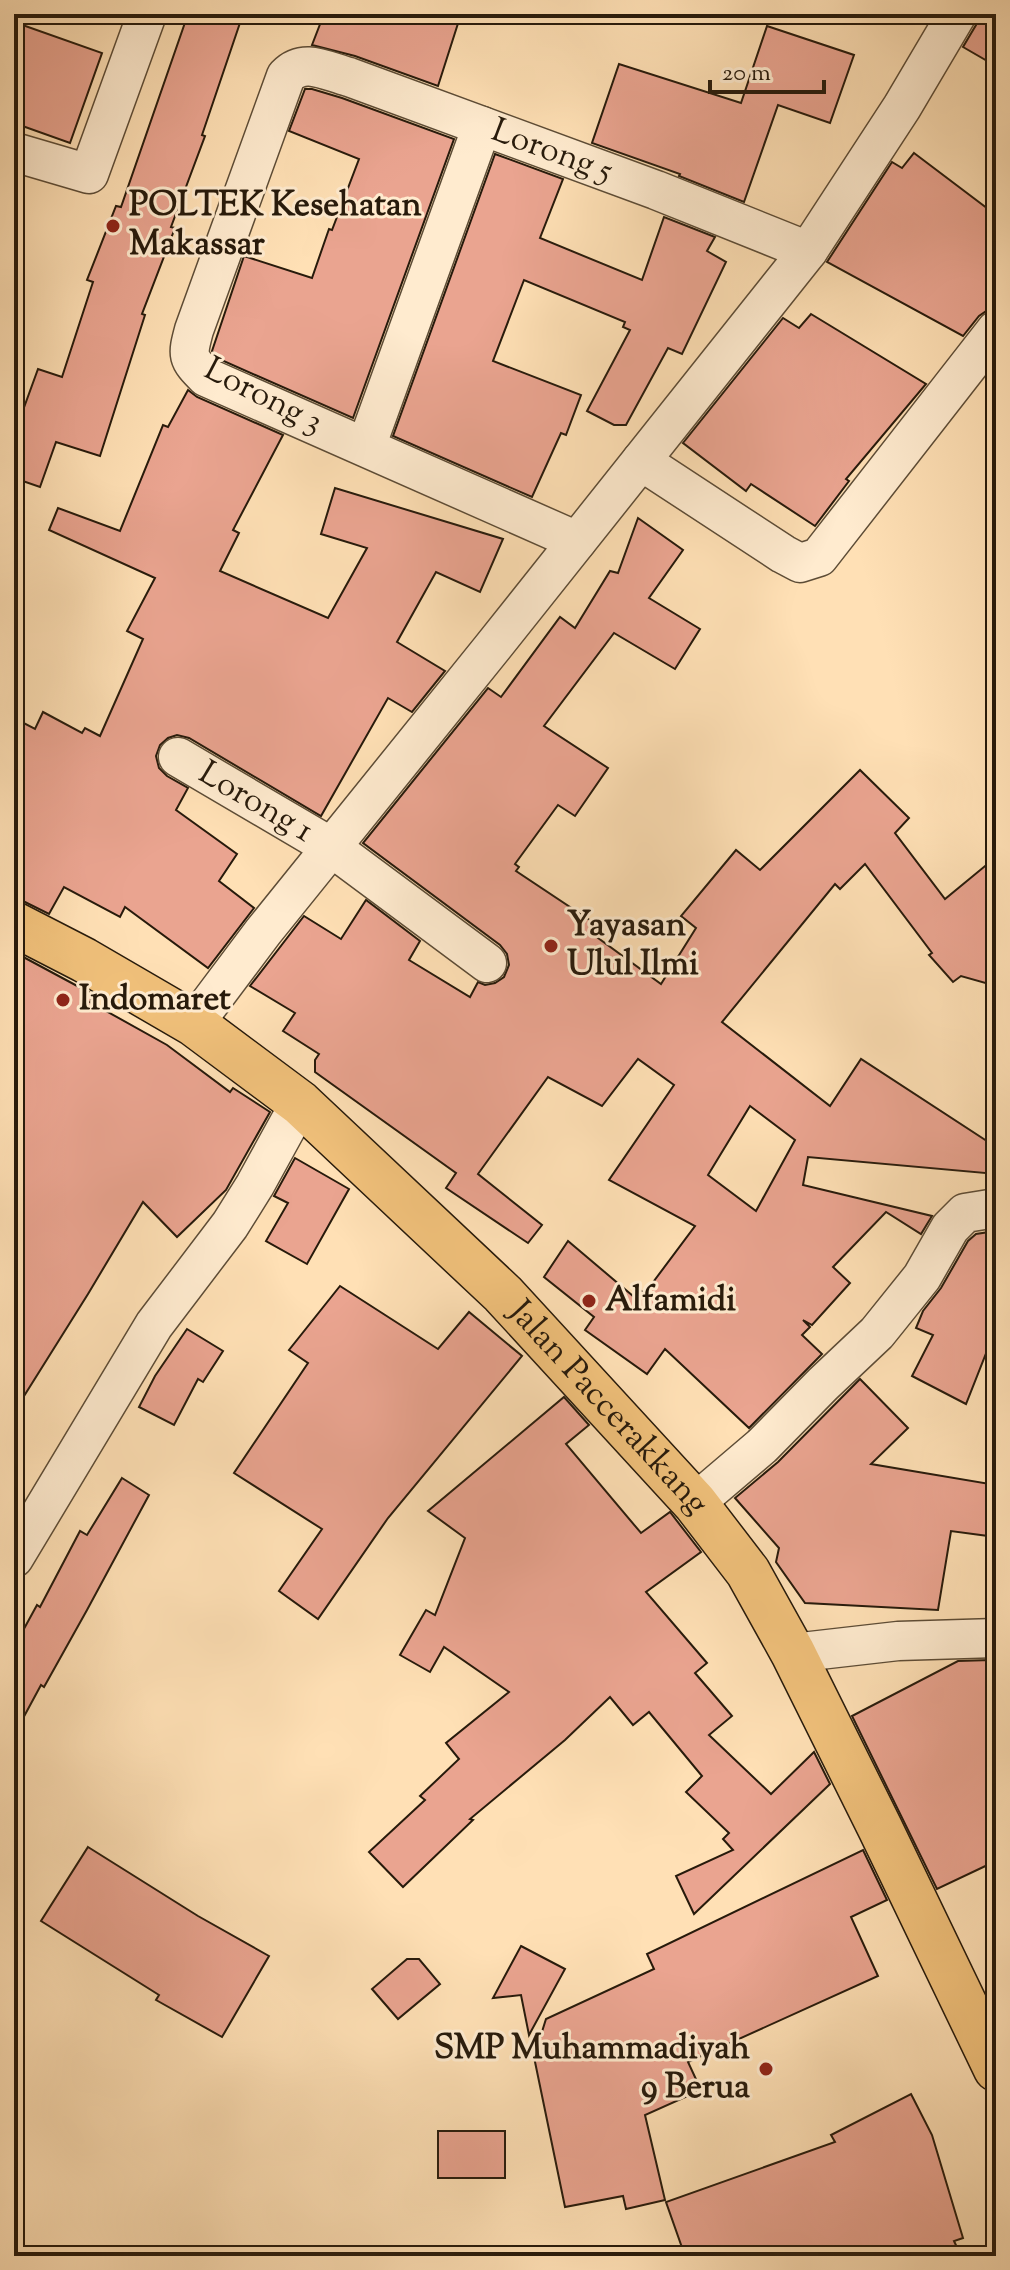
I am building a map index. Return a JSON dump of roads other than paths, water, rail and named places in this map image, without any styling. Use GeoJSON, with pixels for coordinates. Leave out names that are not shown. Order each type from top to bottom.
{"type":"FeatureCollection","features":[{"type":"Feature","properties":{"kind":"main road","name":"Jalan Paccerakkang"},"geometry":{"type":"LineString","coordinates":[[14,924],[84,960],[194,1024],[300,1103],[503,1294],[695,1503],[748,1572],[793,1653],[996,2069]]}},
{"type":"Feature","properties":{"kind":"street"},"geometry":{"type":"LineString","coordinates":[[14,152],[89,174],[147,14]]}},
{"type":"Feature","properties":{"kind":"street"},"geometry":{"type":"LineString","coordinates":[[194,1024],[331,847],[808,251],[902,107],[957,14]]}},
{"type":"Feature","properties":{"kind":"street","name":"Lorong 5"},"geometry":{"type":"LineString","coordinates":[[294,67],[305,65],[349,77],[656,190],[808,251]]}},
{"type":"Feature","properties":{"kind":"street","name":"Lorong 3"},"geometry":{"type":"LineString","coordinates":[[294,67],[286,76],[194,330],[189,349],[192,363],[206,377],[577,541]]}},
{"type":"Feature","properties":{"kind":"street"},"geometry":{"type":"LineString","coordinates":[[366,447],[482,126]]}},
{"type":"Feature","properties":{"kind":"street"},"geometry":{"type":"LineString","coordinates":[[641,461],[783,554],[800,563],[819,557],[996,330]]}},
{"type":"Feature","properties":{"kind":"street","name":"Lorong 1"},"geometry":{"type":"LineString","coordinates":[[178,757],[331,847],[487,963]]}},
{"type":"Feature","properties":{"kind":"street"},"geometry":{"type":"LineString","coordinates":[[14,1558],[154,1325],[247,1198],[300,1103]]}},
{"type":"Feature","properties":{"kind":"street"},"geometry":{"type":"LineString","coordinates":[[695,1503],[762,1446],[877,1333],[922,1277],[950,1228],[965,1213],[996,1208]]}},
{"type":"Feature","properties":{"kind":"street"},"geometry":{"type":"LineString","coordinates":[[793,1653],[898,1641],[996,1638]]}},
{"type":"Feature","properties":{"kind":"place","name":"POLTEK Kesehatan Makassar"},"geometry":{"type":"Point","coordinates":[113,226]}},
{"type":"Feature","properties":{"kind":"place","name":"Yayasan Ulul Ilmi"},"geometry":{"type":"Point","coordinates":[551,946]}},
{"type":"Feature","properties":{"kind":"place","name":"Indomaret"},"geometry":{"type":"Point","coordinates":[63,1000]}},
{"type":"Feature","properties":{"kind":"place","name":"Alfamidi"},"geometry":{"type":"Point","coordinates":[589,1301]}},
{"type":"Feature","properties":{"kind":"place","name":"SMP Muhammadiyah 9 Berua"},"geometry":{"type":"Point","coordinates":[766,2069]}}]}
